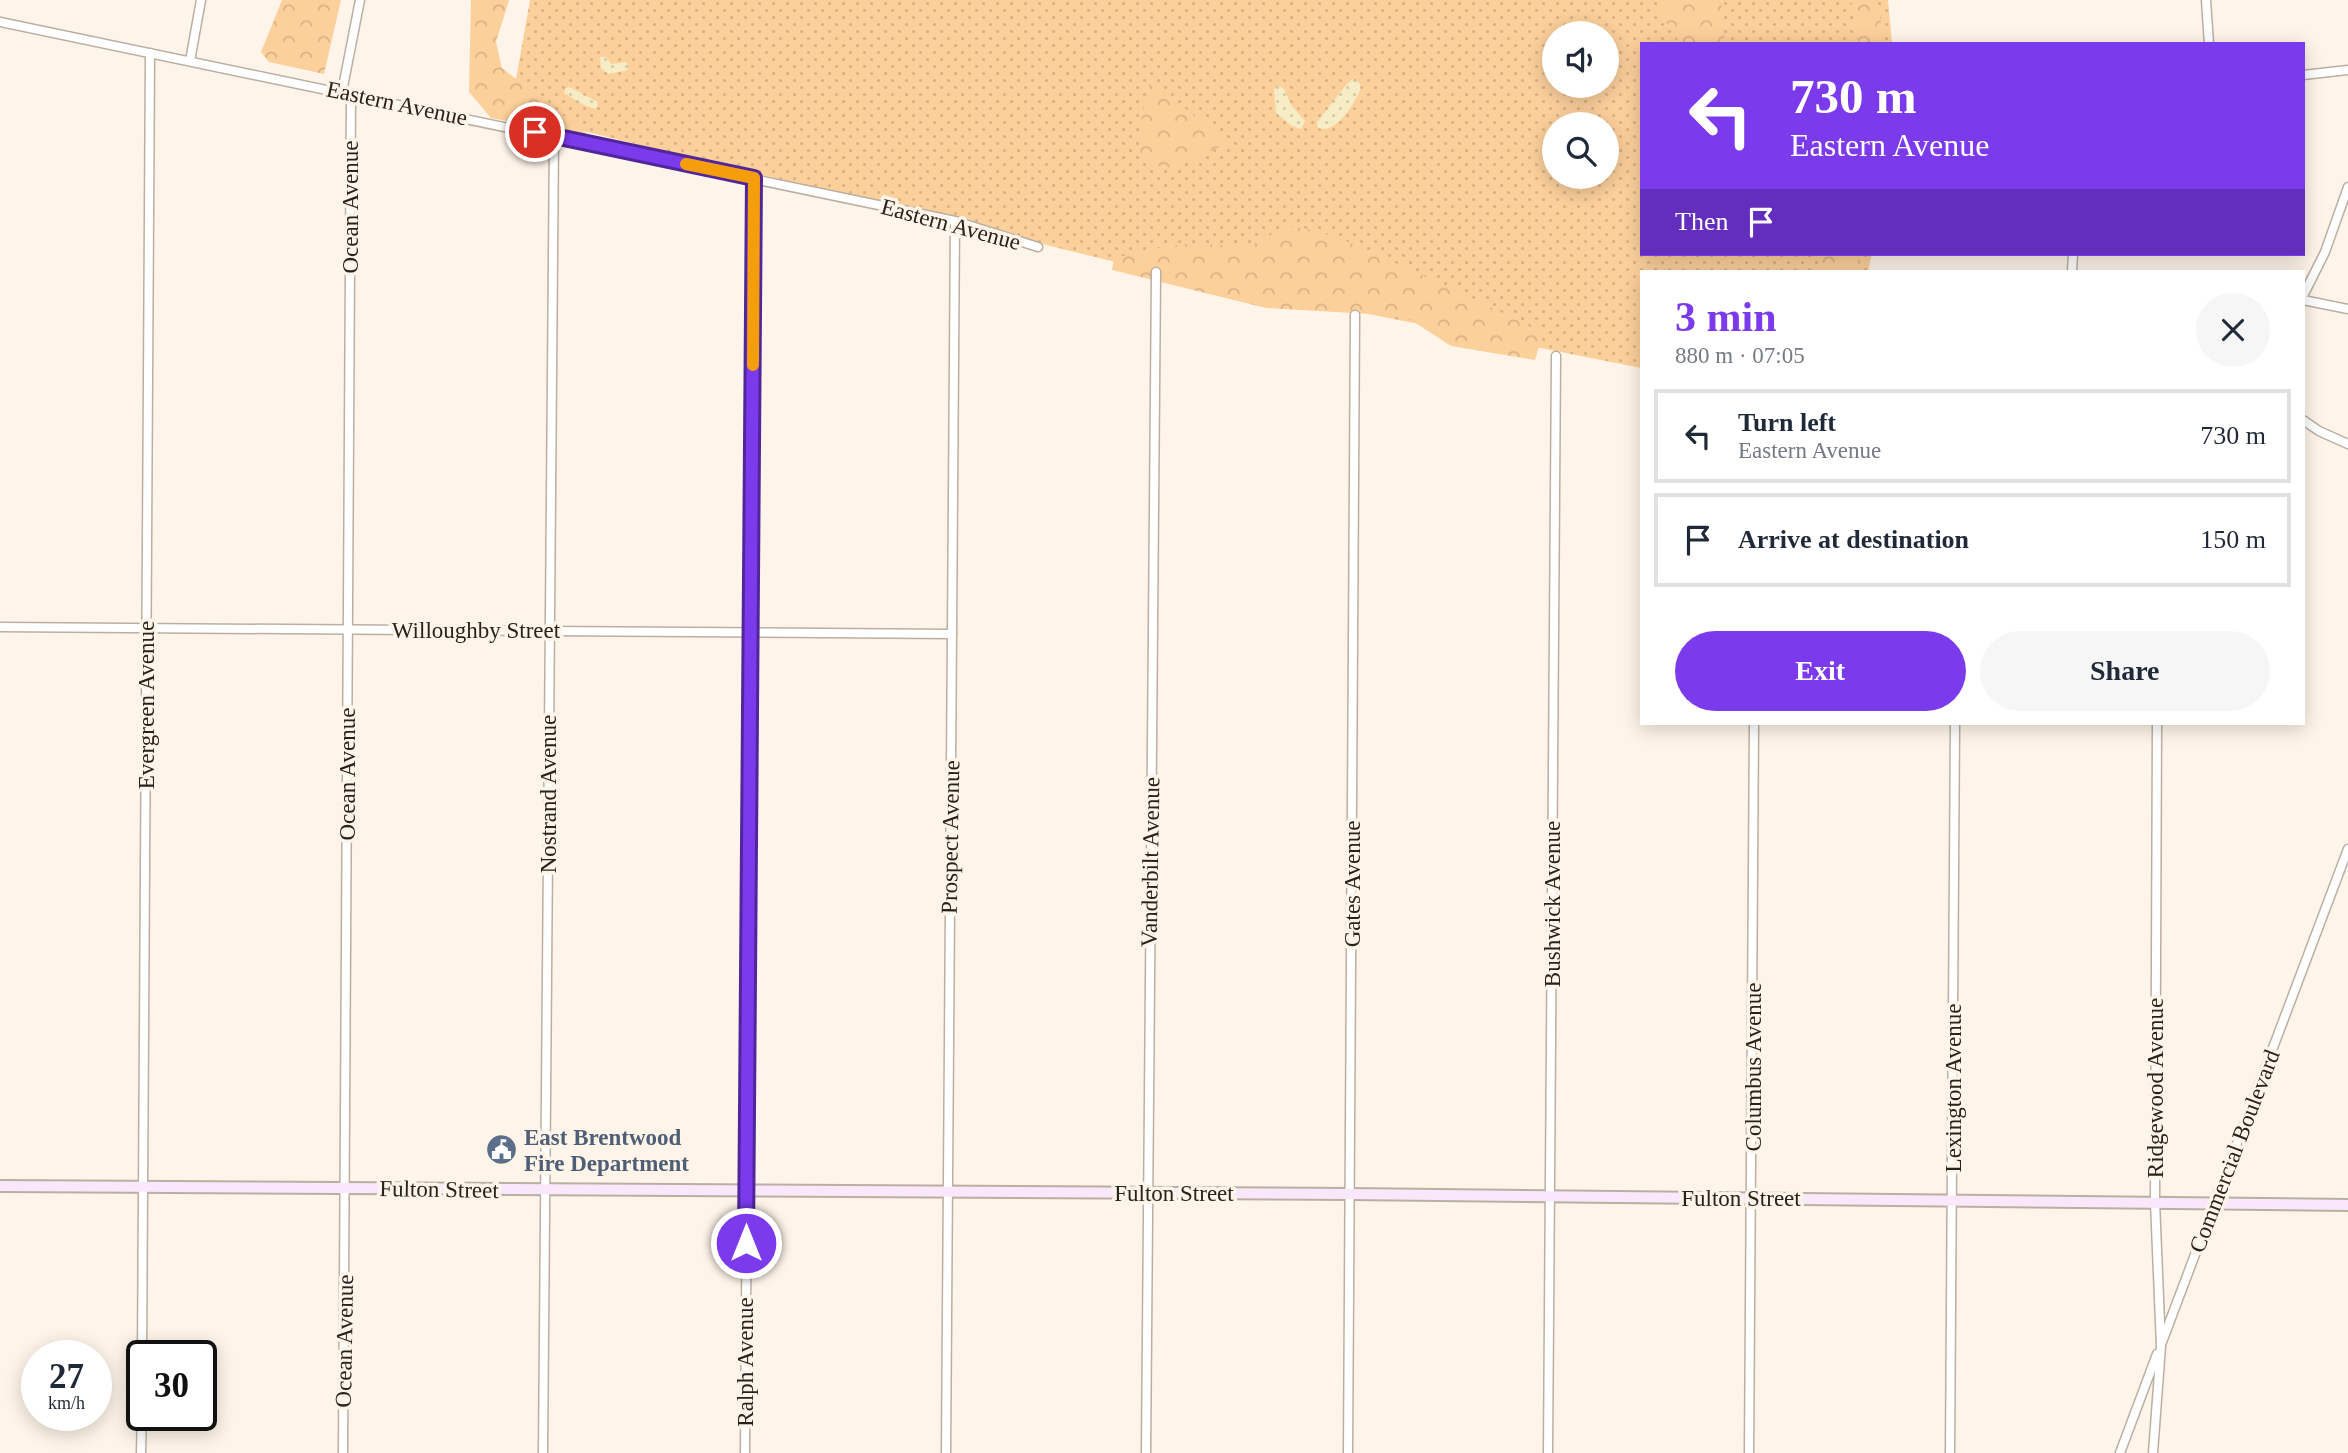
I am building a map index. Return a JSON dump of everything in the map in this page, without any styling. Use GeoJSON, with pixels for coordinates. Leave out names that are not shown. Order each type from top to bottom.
{"type":"FeatureCollection","features":[{"type":"Feature","properties":{"kind":"street"},"geometry":{"type":"LineString","coordinates":[[190,61],[201,0]]}},
{"type":"Feature","properties":{"kind":"street","name":"Ocean Avenue"},"geometry":{"type":"LineString","coordinates":[[343,1453],[347,629],[346,93],[360,0]]}},
{"type":"Feature","properties":{"kind":"street"},"geometry":{"type":"LineString","coordinates":[[2206,0],[2209,42]]}},
{"type":"Feature","properties":{"kind":"street","name":"Eastern Avenue"},"geometry":{"type":"LineString","coordinates":[[0,22],[954,221],[1038,247]]}},
{"type":"Feature","properties":{"kind":"street","name":"Evergreen Avenue"},"geometry":{"type":"LineString","coordinates":[[142,1340],[150,53]]}},
{"type":"Feature","properties":{"kind":"street"},"geometry":{"type":"LineString","coordinates":[[2305,75],[2348,71]]}},
{"type":"Feature","properties":{"kind":"street","name":"Nostrand Avenue"},"geometry":{"type":"LineString","coordinates":[[543,1453],[554,136]]}},
{"type":"Feature","properties":{"kind":"street","name":"Ralph Avenue"},"geometry":{"type":"LineString","coordinates":[[745,1453],[754,178]]}},
{"type":"Feature","properties":{"kind":"street"},"geometry":{"type":"LineString","coordinates":[[2305,294],[2325,252],[2348,187]]}},
{"type":"Feature","properties":{"kind":"street","name":"Prospect Avenue"},"geometry":{"type":"LineString","coordinates":[[946,1453],[954,221]]}},
{"type":"Feature","properties":{"kind":"street","name":"Vanderbilt Avenue"},"geometry":{"type":"LineString","coordinates":[[1146,1453],[1156,272]]}},
{"type":"Feature","properties":{"kind":"street"},"geometry":{"type":"LineString","coordinates":[[2305,298],[2348,309]]}},
{"type":"Feature","properties":{"kind":"street","name":"Gates Avenue"},"geometry":{"type":"LineString","coordinates":[[1348,1453],[1355,315]]}},
{"type":"Feature","properties":{"kind":"street","name":"Bushwick Avenue"},"geometry":{"type":"LineString","coordinates":[[1548,1453],[1556,356]]}},
{"type":"Feature","properties":{"kind":"street"},"geometry":{"type":"LineString","coordinates":[[2305,421],[2348,444]]}},
{"type":"Feature","properties":{"kind":"street","name":"Willoughby Street"},"geometry":{"type":"LineString","coordinates":[[0,627],[952,634]]}},
{"type":"Feature","properties":{"kind":"street","name":"Columbus Avenue"},"geometry":{"type":"LineString","coordinates":[[1749,1453],[1754,725]]}},
{"type":"Feature","properties":{"kind":"street","name":"Lexington Avenue"},"geometry":{"type":"LineString","coordinates":[[1950,1453],[1955,725]]}},
{"type":"Feature","properties":{"kind":"street","name":"Ridgewood Avenue"},"geometry":{"type":"LineString","coordinates":[[2153,1453],[2161,1346],[2155,1202],[2157,725]]}},
{"type":"Feature","properties":{"kind":"street","name":"Commercial Boulevard"},"geometry":{"type":"LineString","coordinates":[[2120,1453],[2348,849]]}},
{"type":"Feature","properties":{"kind":"street","name":"Fulton Street"},"geometry":{"type":"LineString","coordinates":[[0,1186],[1350,1194],[2348,1205]]}},
{"type":"Feature","properties":{"kind":"street"},"geometry":{"type":"LineString","coordinates":[[141,1431],[141,1453]]}},
{"type":"Feature","properties":{"kind":"green space"},"geometry":{"type":"Polygon","coordinates":[[[282,0],[341,0],[324,74],[269,62],[261,52],[282,0]]]}},
{"type":"Feature","properties":{"kind":"green space"},"geometry":{"type":"Polygon","coordinates":[[[471,0],[509,0],[496,42],[502,68],[591,137],[491,118],[469,92],[471,0]]]}},
{"type":"Feature","properties":{"kind":"green space"},"geometry":{"type":"Polygon","coordinates":[[[530,0],[1888,0],[1892,42],[1640,42],[1640,256],[1872,256],[1868,270],[1640,270],[1640,368],[1156,272],[510,113],[530,0]]]}},
{"type":"Feature","properties":{"kind":"green space"},"geometry":{"type":"Polygon","coordinates":[[[1675,0],[1721,0],[1725,42],[1680,42],[1659,12],[1661,4],[1675,0]]]}},
{"type":"Feature","properties":{"kind":"green space"},"geometry":{"type":"Polygon","coordinates":[[[1851,0],[1877,0],[1885,42],[1859,42],[1851,0]]]}},
{"type":"Feature","properties":{"kind":"green space"},"geometry":{"type":"Polygon","coordinates":[[[1149,84],[1176,101],[1228,143],[1174,168],[1153,165],[1140,154],[1140,126],[1149,84]]]}},
{"type":"Feature","properties":{"kind":"green space"},"geometry":{"type":"Polygon","coordinates":[[[1287,226],[1315,231],[1355,245],[1543,333],[1535,360],[1451,346],[1405,316],[1266,308],[1112,270],[1114,258],[1195,243],[1248,247],[1287,226]]]}},
{"type":"Feature","properties":{"kind":"green space"},"geometry":{"type":"Polygon","coordinates":[[[1818,256],[1860,256],[1857,270],[1818,270],[1818,256]]]}},
{"type":"Feature","properties":{"kind":"sand"},"geometry":{"type":"Polygon","coordinates":[[[600,57],[606,57],[611,64],[627,62],[628,70],[608,74],[601,68],[600,57]]]}},
{"type":"Feature","properties":{"kind":"sand"},"geometry":{"type":"Polygon","coordinates":[[[1353,79],[1361,88],[1350,109],[1331,127],[1318,128],[1317,122],[1353,79]]]}},
{"type":"Feature","properties":{"kind":"sand"},"geometry":{"type":"Polygon","coordinates":[[[1279,86],[1284,89],[1291,105],[1305,121],[1301,129],[1292,126],[1276,113],[1274,89],[1279,86]]]}},
{"type":"Feature","properties":{"kind":"sand"},"geometry":{"type":"Polygon","coordinates":[[[569,87],[598,102],[596,109],[564,93],[569,87]]]}},
{"type":"Feature","properties":{"kind":"slow traffic"},"geometry":{"type":"LineString","coordinates":[[686,164],[754,178],[753,365]]}},
{"type":"Feature","properties":{"kind":"place","name":"East Brentwood Fire Department"},"geometry":{"type":"Point","coordinates":[501,1150]}},
{"type":"Feature","properties":{"kind":"route"},"geometry":{"type":"LineString","coordinates":[[535,132],[754,178],[746,1243]]}}]}
